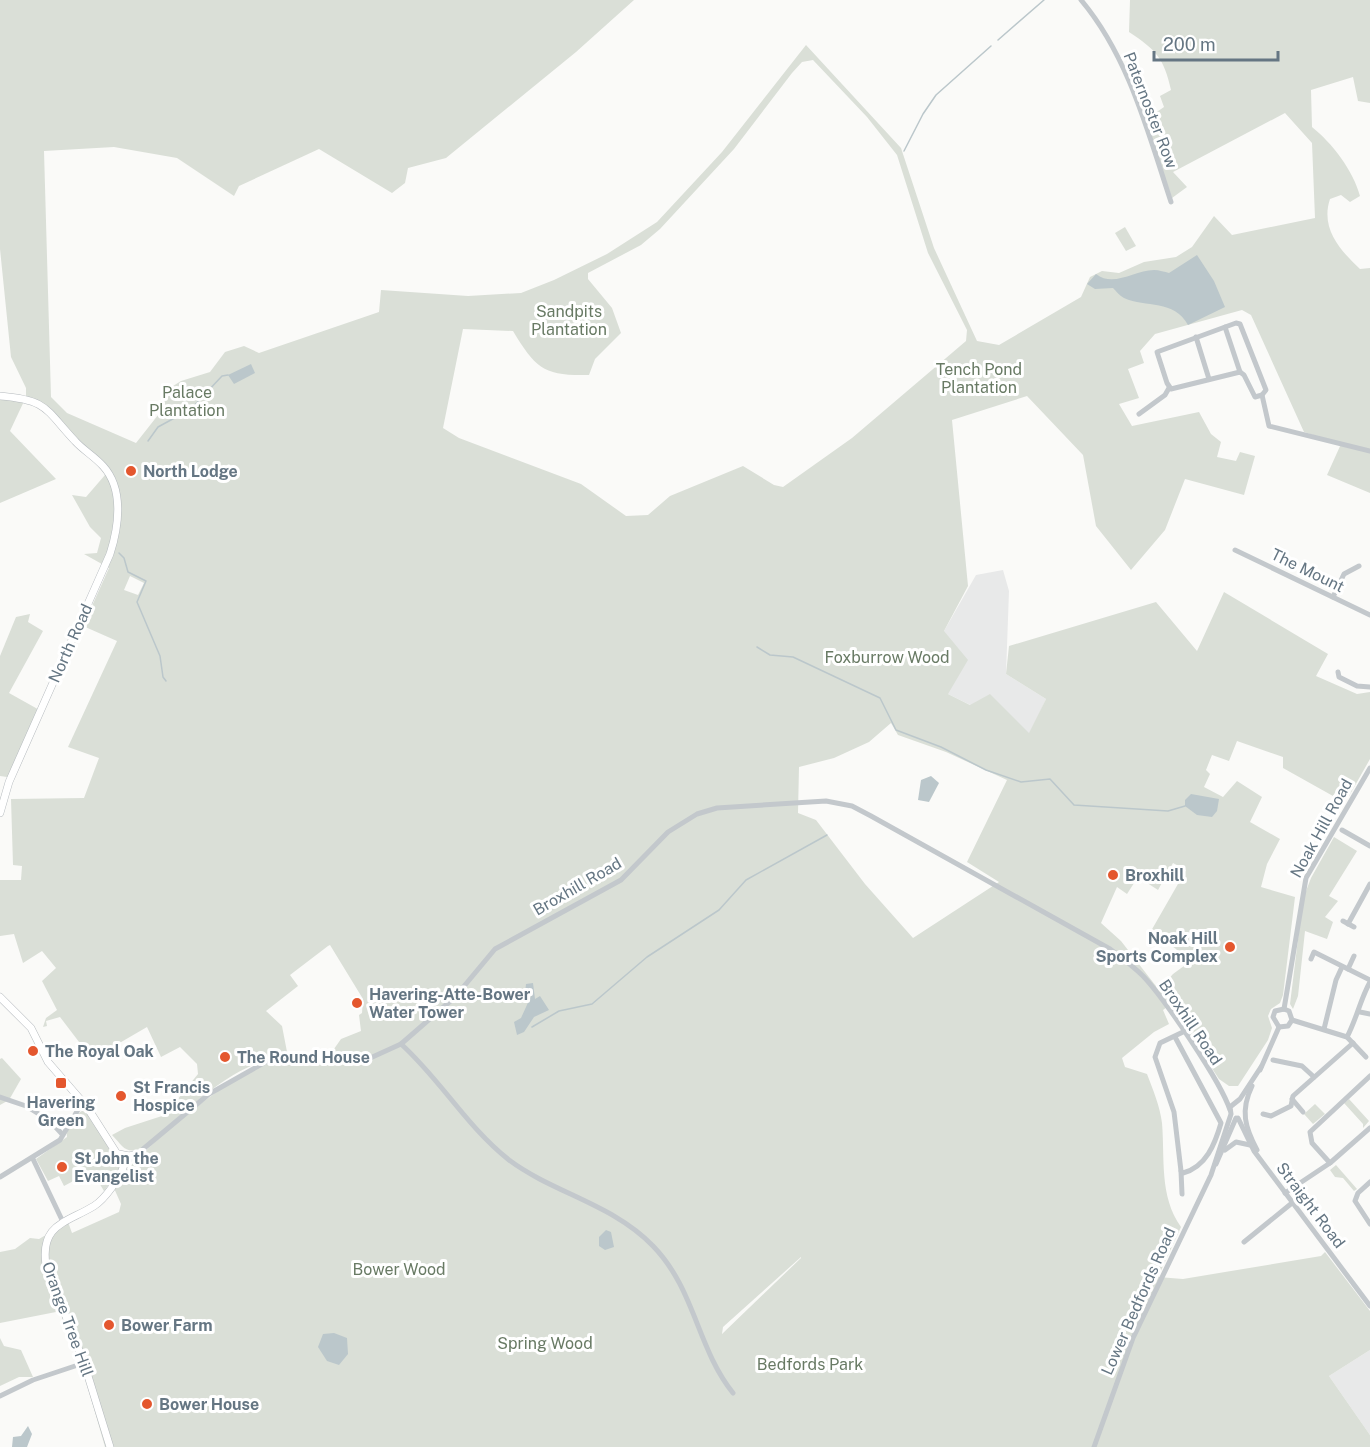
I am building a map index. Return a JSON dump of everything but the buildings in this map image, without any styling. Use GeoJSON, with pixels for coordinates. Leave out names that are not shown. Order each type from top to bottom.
{"type":"FeatureCollection","features":[{"type":"Feature","properties":{"kind":"main road","name":"North Road"},"geometry":{"type":"LineString","coordinates":[[0,396],[23,398],[42,405],[57,417],[76,443],[106,470],[117,497],[115,539],[9,782],[0,813]]}},
{"type":"Feature","properties":{"kind":"main road"},"geometry":{"type":"LineString","coordinates":[[0,997],[31,1028],[48,1062],[87,1107],[124,1165]]}},
{"type":"Feature","properties":{"kind":"main road"},"geometry":{"type":"LineString","coordinates":[[119,1154],[129,1156],[138,1154]]}},
{"type":"Feature","properties":{"kind":"main road","name":"Orange Tree Hill"},"geometry":{"type":"LineString","coordinates":[[110,1447],[84,1363],[46,1265],[44,1251],[55,1227],[96,1205],[124,1165]]}},
{"type":"Feature","properties":{"kind":"street","name":"Paternoster Row"},"geometry":{"type":"LineString","coordinates":[[1081,0],[1099,24],[1120,62],[1139,106],[1171,202]]}},
{"type":"Feature","properties":{"kind":"street"},"geometry":{"type":"LineString","coordinates":[[1169,388],[1157,352],[1225,327],[1240,324],[1266,390],[1262,395],[1255,397],[1244,375],[1240,372],[1225,327]]}},
{"type":"Feature","properties":{"kind":"street"},"geometry":{"type":"LineString","coordinates":[[1196,337],[1209,379]]}},
{"type":"Feature","properties":{"kind":"street"},"geometry":{"type":"LineString","coordinates":[[1139,414],[1165,395],[1169,388],[1240,372]]}},
{"type":"Feature","properties":{"kind":"street"},"geometry":{"type":"LineString","coordinates":[[1262,395],[1269,426],[1370,452]]}},
{"type":"Feature","properties":{"kind":"street","name":"The Mount"},"geometry":{"type":"LineString","coordinates":[[1234,550],[1370,615]]}},
{"type":"Feature","properties":{"kind":"street"},"geometry":{"type":"LineString","coordinates":[[1333,597],[1344,574],[1359,566]]}},
{"type":"Feature","properties":{"kind":"street"},"geometry":{"type":"LineString","coordinates":[[1338,672],[1339,677],[1347,682],[1370,687]]}},
{"type":"Feature","properties":{"kind":"street","name":"Noak Hill Road"},"geometry":{"type":"LineString","coordinates":[[1260,1157],[1245,1124],[1245,1107],[1279,1027],[1273,1017],[1275,1011],[1284,1009],[1306,878],[1370,768]]}},
{"type":"Feature","properties":{"kind":"street","name":"Broxhill Road"},"geometry":{"type":"LineString","coordinates":[[124,1165],[209,1094],[267,1061],[283,1058],[368,1059],[401,1044],[455,997],[496,948],[621,880],[668,832],[683,822],[717,808],[826,801],[839,802],[861,811],[1110,950],[1144,977],[1183,1032],[1234,1115]]}},
{"type":"Feature","properties":{"kind":"street"},"geometry":{"type":"LineString","coordinates":[[1342,830],[1370,846]]}},
{"type":"Feature","properties":{"kind":"street"},"geometry":{"type":"LineString","coordinates":[[1348,924],[1368,893],[1370,884]]}},
{"type":"Feature","properties":{"kind":"street"},"geometry":{"type":"LineString","coordinates":[[1311,959],[1317,945]]}},
{"type":"Feature","properties":{"kind":"street"},"geometry":{"type":"LineString","coordinates":[[1314,952],[1370,981],[1361,1001],[1360,1012],[1347,1036]]}},
{"type":"Feature","properties":{"kind":"street"},"geometry":{"type":"LineString","coordinates":[[1324,1029],[1336,980],[1354,956]]}},
{"type":"Feature","properties":{"kind":"street"},"geometry":{"type":"LineString","coordinates":[[1284,1009],[1289,1011],[1292,1020]]}},
{"type":"Feature","properties":{"kind":"street"},"geometry":{"type":"LineString","coordinates":[[1360,1012],[1370,1014]]}},
{"type":"Feature","properties":{"kind":"street"},"geometry":{"type":"LineString","coordinates":[[1292,1020],[1347,1036],[1366,1057]]}},
{"type":"Feature","properties":{"kind":"street"},"geometry":{"type":"LineString","coordinates":[[1279,1027],[1288,1026],[1292,1020]]}},
{"type":"Feature","properties":{"kind":"street"},"geometry":{"type":"LineString","coordinates":[[1182,1194],[1174,1112],[1155,1058],[1160,1043],[1183,1032]]}},
{"type":"Feature","properties":{"kind":"street"},"geometry":{"type":"LineString","coordinates":[[1175,1037],[1221,1123],[1206,1159],[1189,1171],[1181,1171]]}},
{"type":"Feature","properties":{"kind":"street"},"geometry":{"type":"LineString","coordinates":[[1263,1114],[1271,1120],[1290,1106],[1292,1099],[1314,1077],[1353,1043]]}},
{"type":"Feature","properties":{"kind":"street"},"geometry":{"type":"LineString","coordinates":[[401,1044],[423,1066],[478,1132],[510,1160],[602,1209],[653,1246],[672,1268],[684,1291],[709,1353],[733,1393]]}},
{"type":"Feature","properties":{"kind":"street"},"geometry":{"type":"LineString","coordinates":[[1273,1060],[1305,1068],[1314,1077]]}},
{"type":"Feature","properties":{"kind":"street","name":"Noak Hill Road"},"geometry":{"type":"LineString","coordinates":[[1234,1115],[1236,1103],[1261,1067]]}},
{"type":"Feature","properties":{"kind":"street"},"geometry":{"type":"LineString","coordinates":[[1330,1163],[1312,1143],[1310,1132],[1370,1076]]}},
{"type":"Feature","properties":{"kind":"street","name":"Broxhill Road"},"geometry":{"type":"LineString","coordinates":[[1217,1085],[1236,1103]]}},
{"type":"Feature","properties":{"kind":"street"},"geometry":{"type":"LineString","coordinates":[[0,1097],[26,1106],[50,1121],[62,1134]]}},
{"type":"Feature","properties":{"kind":"street"},"geometry":{"type":"LineString","coordinates":[[1292,1099],[1303,1112]]}},
{"type":"Feature","properties":{"kind":"street"},"geometry":{"type":"LineString","coordinates":[[1236,1103],[1245,1107]]}},
{"type":"Feature","properties":{"kind":"street"},"geometry":{"type":"LineString","coordinates":[[0,1178],[60,1140],[79,1108],[87,1107]]}},
{"type":"Feature","properties":{"kind":"street"},"geometry":{"type":"LineString","coordinates":[[1234,1115],[1244,1114]]}},
{"type":"Feature","properties":{"kind":"street","name":"Straight Road"},"geometry":{"type":"LineString","coordinates":[[1234,1115],[1250,1145],[1370,1306]]}},
{"type":"Feature","properties":{"kind":"street","name":"Lower Bedfords Road"},"geometry":{"type":"LineString","coordinates":[[1213,1168],[1224,1150],[1234,1115]]}},
{"type":"Feature","properties":{"kind":"street","name":"Lower Bedfords Road"},"geometry":{"type":"LineString","coordinates":[[1094,1447],[1133,1338],[1213,1168],[1234,1115]]}},
{"type":"Feature","properties":{"kind":"street"},"geometry":{"type":"LineString","coordinates":[[1285,1193],[1330,1163],[1370,1128]]}},
{"type":"Feature","properties":{"kind":"street"},"geometry":{"type":"LineString","coordinates":[[1224,1150],[1236,1142],[1250,1145]]}},
{"type":"Feature","properties":{"kind":"street"},"geometry":{"type":"LineString","coordinates":[[33,1159],[63,1222]]}},
{"type":"Feature","properties":{"kind":"street"},"geometry":{"type":"LineString","coordinates":[[1370,1182],[1358,1193],[1355,1201],[1370,1224]]}},
{"type":"Feature","properties":{"kind":"street"},"geometry":{"type":"LineString","coordinates":[[1244,1242],[1292,1203]]}},
{"type":"Feature","properties":{"kind":"street"},"geometry":{"type":"LineString","coordinates":[[0,1395],[33,1380],[84,1363]]}},
{"type":"Feature","properties":{"kind":"shaded area"},"geometry":{"type":"Polygon","coordinates":[[[1197,255],[1214,281],[1225,307],[1188,325],[1175,311],[1132,301],[1124,298],[1113,288],[1095,289],[1087,284],[1096,274],[1103,278],[1117,279],[1147,271],[1156,270],[1169,273],[1197,255]]]}},
{"type":"Feature","properties":{"kind":"shaded area"},"geometry":{"type":"Polygon","coordinates":[[[251,364],[255,373],[234,384],[228,375],[251,364]]]}},
{"type":"Feature","properties":{"kind":"shaded area"},"geometry":{"type":"Polygon","coordinates":[[[1003,570],[1009,591],[1006,674],[1046,699],[1030,734],[948,694],[944,631],[976,575],[1003,570]]]}},
{"type":"Feature","properties":{"kind":"shaded area"},"geometry":{"type":"Polygon","coordinates":[[[931,776],[939,783],[929,802],[918,800],[921,780],[931,776]]]}},
{"type":"Feature","properties":{"kind":"shaded area"},"geometry":{"type":"Polygon","coordinates":[[[1191,794],[1219,799],[1217,811],[1212,817],[1197,815],[1185,806],[1185,800],[1191,794]]]}},
{"type":"Feature","properties":{"kind":"shaded area"},"geometry":{"type":"Polygon","coordinates":[[[533,983],[535,999],[540,996],[549,1010],[534,1017],[524,1032],[517,1035],[514,1022],[521,1018],[531,996],[525,993],[526,984],[533,983]]]}},
{"type":"Feature","properties":{"kind":"shaded area"},"geometry":{"type":"Polygon","coordinates":[[[606,1230],[611,1232],[614,1247],[605,1250],[599,1246],[599,1237],[606,1230]]]}},
{"type":"Feature","properties":{"kind":"shaded area"},"geometry":{"type":"Polygon","coordinates":[[[334,1333],[347,1338],[348,1354],[339,1365],[327,1361],[318,1347],[323,1334],[334,1333]]]}},
{"type":"Feature","properties":{"kind":"shaded area"},"geometry":{"type":"Polygon","coordinates":[[[1370,1350],[1370,1435],[1329,1376],[1370,1350]]]}},
{"type":"Feature","properties":{"kind":"shaded area"},"geometry":{"type":"Polygon","coordinates":[[[28,1426],[32,1434],[27,1447],[12,1447],[13,1437],[21,1436],[28,1426]]]}},
{"type":"Feature","properties":{"kind":"green space"},"geometry":{"type":"Polygon","coordinates":[[[0,0],[634,0],[576,52],[446,158],[408,168],[405,183],[392,193],[319,149],[239,186],[234,196],[177,158],[114,147],[44,151],[51,397],[67,413],[136,443],[162,410],[165,391],[181,381],[210,372],[225,352],[244,346],[259,353],[379,312],[381,290],[468,296],[521,293],[554,280],[607,254],[657,222],[722,152],[806,45],[901,148],[934,248],[977,341],[999,345],[1081,297],[1090,277],[1102,271],[1119,273],[1144,262],[1176,257],[1192,247],[1214,216],[1232,235],[1315,218],[1312,143],[1285,113],[1173,172],[1187,187],[1172,198],[1145,120],[1164,107],[1160,96],[1171,90],[1158,56],[1129,32],[1130,0],[1370,0],[1370,103],[1358,101],[1353,77],[1311,90],[1312,127],[1341,158],[1360,196],[1350,202],[1341,195],[1330,199],[1328,220],[1334,238],[1346,255],[1360,269],[1370,268],[1370,493],[1327,475],[1341,444],[1304,432],[1251,315],[1242,310],[1155,334],[1140,351],[1144,363],[1128,369],[1139,398],[1119,404],[1132,426],[1199,412],[1211,434],[1221,442],[1217,457],[1236,461],[1240,452],[1255,456],[1244,495],[1185,479],[1165,530],[1131,570],[1096,526],[1083,455],[1027,396],[952,420],[968,586],[944,631],[968,660],[948,694],[970,705],[990,694],[1029,733],[1046,699],[1006,674],[1009,646],[1156,602],[1197,651],[1224,592],[1328,654],[1316,676],[1357,694],[1370,692],[1370,759],[1349,796],[1337,789],[1333,796],[1283,768],[1283,757],[1237,741],[1229,761],[1212,755],[1206,770],[1210,774],[1204,787],[1223,797],[1237,781],[1262,797],[1250,822],[1280,839],[1267,864],[1261,887],[1295,897],[1283,995],[1280,1003],[1271,1009],[1268,1016],[1272,1028],[1268,1040],[1238,1086],[1229,1086],[1219,1079],[1170,1005],[1163,1010],[1169,1024],[1154,1032],[1122,1058],[1125,1067],[1147,1074],[1156,1098],[1162,1123],[1166,1190],[1169,1203],[1181,1227],[1158,1277],[1183,1279],[1321,1256],[1325,1252],[1370,1311],[1370,1350],[1329,1376],[1370,1435],[1370,1447],[105,1447],[79,1357],[61,1311],[0,1323],[0,1252],[15,1249],[30,1238],[39,1239],[68,1222],[72,1233],[119,1212],[121,1204],[113,1186],[165,1133],[213,1095],[258,1067],[283,1060],[331,1061],[329,1056],[341,1039],[361,1031],[359,1015],[362,1013],[363,999],[330,945],[328,946],[290,975],[298,986],[266,1011],[282,1026],[288,1057],[268,1060],[229,1078],[191,1106],[142,1149],[136,1150],[127,1150],[112,1135],[125,1128],[165,1115],[198,1074],[197,1064],[180,1047],[161,1057],[147,1027],[92,1059],[60,1017],[46,1021],[47,1026],[43,1027],[46,1018],[57,1010],[42,981],[56,968],[42,951],[23,963],[14,934],[0,936],[0,880],[21,880],[22,866],[13,865],[11,799],[84,798],[99,758],[68,747],[117,641],[83,626],[109,568],[84,554],[97,553],[101,538],[90,527],[72,495],[86,497],[105,475],[107,468],[56,417],[26,397],[10,431],[56,479],[0,503],[0,395],[26,396],[26,388],[11,357],[0,249],[0,0]],[[813,60],[802,62],[734,149],[660,229],[641,245],[588,273],[588,279],[612,308],[621,333],[595,359],[589,375],[561,374],[543,368],[528,354],[513,331],[463,329],[443,428],[459,438],[581,484],[626,516],[648,515],[670,496],[743,466],[774,485],[783,487],[852,438],[966,341],[967,330],[928,253],[897,155],[867,117],[813,60]],[[130,576],[124,590],[138,595],[144,583],[130,576]],[[891,723],[869,742],[834,758],[799,767],[798,813],[816,820],[865,884],[913,938],[999,882],[967,862],[1007,780],[946,752],[898,735],[891,723]],[[1173,863],[1158,890],[1138,877],[1127,894],[1117,887],[1101,923],[1121,941],[1159,990],[1173,974],[1188,963],[1176,949],[1151,931],[1186,870],[1173,863]],[[801,1257],[723,1327],[722,1334],[801,1258],[801,1257]]]}},
{"type":"Feature","properties":{"kind":"green space"},"geometry":{"type":"Polygon","coordinates":[[[1125,227],[1136,246],[1126,251],[1115,233],[1125,227]]]}},
{"type":"Feature","properties":{"kind":"green space"},"geometry":{"type":"Polygon","coordinates":[[[30,614],[28,622],[43,631],[9,693],[43,712],[14,778],[0,776],[0,656],[16,617],[30,614]]]}},
{"type":"Feature","properties":{"kind":"green space"},"geometry":{"type":"Polygon","coordinates":[[[1334,837],[1357,851],[1329,896],[1338,901],[1325,917],[1333,922],[1327,939],[1305,931],[1298,996],[1293,1009],[1290,1004],[1303,899],[1311,878],[1334,837]]]}},
{"type":"Feature","properties":{"kind":"green space"},"geometry":{"type":"Polygon","coordinates":[[[2,1058],[21,1079],[9,1100],[0,1105],[0,1059],[2,1058]]]}},
{"type":"Feature","properties":{"kind":"green space"},"geometry":{"type":"Polygon","coordinates":[[[1349,1099],[1369,1121],[1363,1128],[1363,1124],[1344,1103],[1349,1099]]]}},
{"type":"Feature","properties":{"kind":"green space"},"geometry":{"type":"Polygon","coordinates":[[[1315,1104],[1325,1114],[1313,1124],[1304,1114],[1315,1104]]]}},
{"type":"Feature","properties":{"kind":"green space"},"geometry":{"type":"Polygon","coordinates":[[[86,1109],[124,1164],[104,1191],[92,1171],[64,1186],[59,1176],[48,1181],[36,1159],[67,1137],[72,1120],[86,1109]]]}},
{"type":"Feature","properties":{"kind":"green space"},"geometry":{"type":"Polygon","coordinates":[[[1336,1165],[1357,1189],[1354,1191],[1343,1178],[1335,1177],[1330,1170],[1336,1165]]]}},
{"type":"Feature","properties":{"kind":"green space"},"geometry":{"type":"Polygon","coordinates":[[[0,1338],[4,1346],[21,1350],[33,1377],[19,1377],[0,1386],[0,1338]]]}},
{"type":"Feature","properties":{"kind":"waterway"},"geometry":{"type":"LineString","coordinates":[[998,40],[1044,0]]}},
{"type":"Feature","properties":{"kind":"waterway"},"geometry":{"type":"LineString","coordinates":[[904,151],[923,114],[936,95],[991,46]]}},
{"type":"Feature","properties":{"kind":"waterway"},"geometry":{"type":"LineString","coordinates":[[148,441],[158,427],[191,409],[222,376],[228,375]]}},
{"type":"Feature","properties":{"kind":"waterway"},"geometry":{"type":"LineString","coordinates":[[119,553],[124,558],[128,572],[146,581],[137,602],[160,656],[163,677],[166,681]]}},
{"type":"Feature","properties":{"kind":"waterway"},"geometry":{"type":"LineString","coordinates":[[757,647],[770,655],[793,657],[880,698],[896,730],[941,747],[986,770],[1021,782],[1050,779],[1074,805],[1168,811],[1185,806]]}},
{"type":"Feature","properties":{"kind":"waterway"},"geometry":{"type":"LineString","coordinates":[[532,1027],[559,1011],[592,1004],[647,957],[719,910],[746,880],[827,835]]}},
{"type":"Feature","properties":{"kind":"place","name":"North Lodge"},"geometry":{"type":"Point","coordinates":[131,471]}},
{"type":"Feature","properties":{"kind":"place","name":"Broxhill"},"geometry":{"type":"Point","coordinates":[1113,875]}},
{"type":"Feature","properties":{"kind":"place","name":"Noak Hill Sports Complex"},"geometry":{"type":"Point","coordinates":[1230,947]}},
{"type":"Feature","properties":{"kind":"place","name":"Havering-Atte-Bower Water Tower"},"geometry":{"type":"Point","coordinates":[357,1003]}},
{"type":"Feature","properties":{"kind":"place","name":"The Royal Oak"},"geometry":{"type":"Point","coordinates":[33,1051]}},
{"type":"Feature","properties":{"kind":"place","name":"The Round House"},"geometry":{"type":"Point","coordinates":[225,1057]}},
{"type":"Feature","properties":{"kind":"place","name":"Havering Green"},"geometry":{"type":"Point","coordinates":[61,1083]}},
{"type":"Feature","properties":{"kind":"place","name":"St Francis Hospice"},"geometry":{"type":"Point","coordinates":[121,1096]}},
{"type":"Feature","properties":{"kind":"place","name":"St John the Evangelist"},"geometry":{"type":"Point","coordinates":[62,1167]}},
{"type":"Feature","properties":{"kind":"place","name":"Bower Farm"},"geometry":{"type":"Point","coordinates":[109,1325]}},
{"type":"Feature","properties":{"kind":"place","name":"Bower House"},"geometry":{"type":"Point","coordinates":[147,1404]}},
{"type":"Feature","properties":{"kind":"park label","name":"Sandpits Plantation"},"geometry":{"type":"Point","coordinates":[569,320]}},
{"type":"Feature","properties":{"kind":"park label","name":"Tench Pond Plantation"},"geometry":{"type":"Point","coordinates":[979,378]}},
{"type":"Feature","properties":{"kind":"park label","name":"Palace Plantation"},"geometry":{"type":"Point","coordinates":[187,401]}},
{"type":"Feature","properties":{"kind":"park label","name":"Foxburrow Wood"},"geometry":{"type":"Point","coordinates":[887,657]}},
{"type":"Feature","properties":{"kind":"park label","name":"Bower Wood"},"geometry":{"type":"Point","coordinates":[399,1269]}},
{"type":"Feature","properties":{"kind":"park label","name":"Spring Wood"},"geometry":{"type":"Point","coordinates":[545,1343]}},
{"type":"Feature","properties":{"kind":"park label","name":"Bedfords Park"},"geometry":{"type":"Point","coordinates":[810,1364]}}]}
